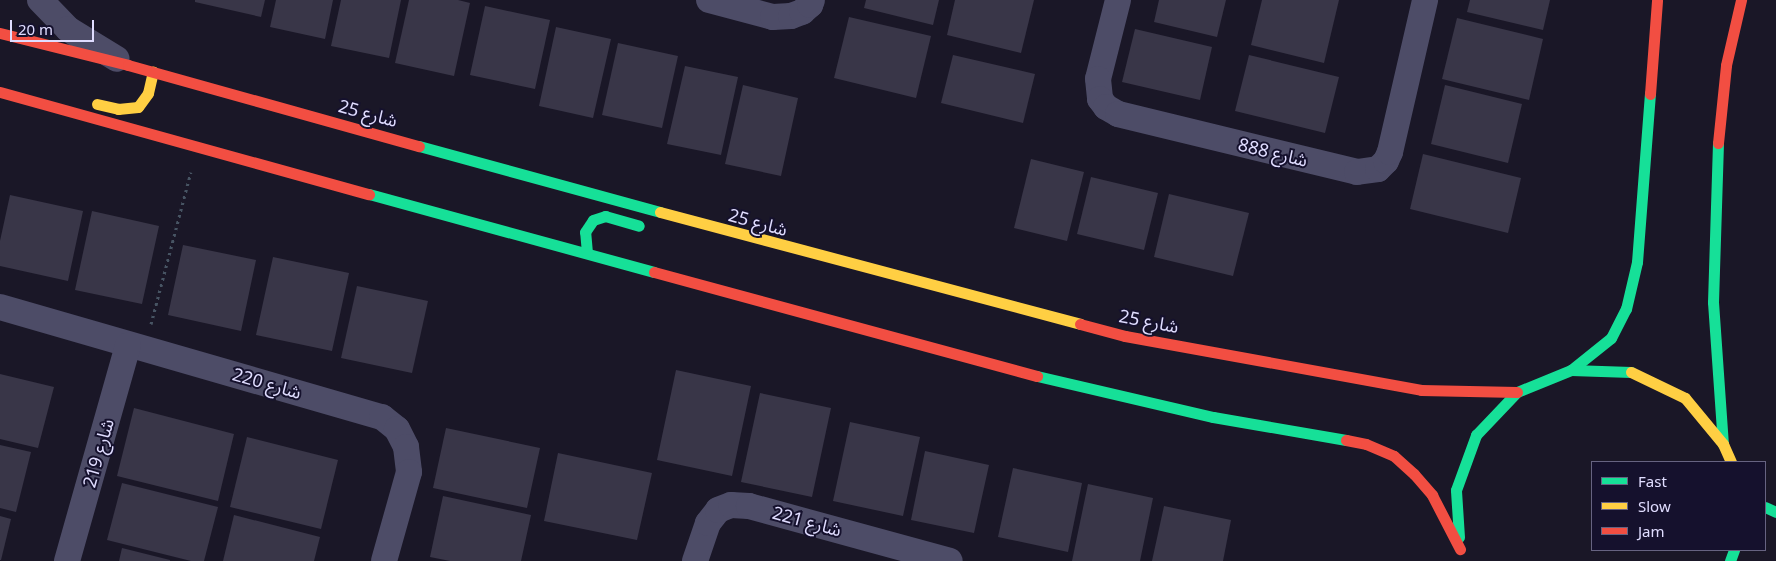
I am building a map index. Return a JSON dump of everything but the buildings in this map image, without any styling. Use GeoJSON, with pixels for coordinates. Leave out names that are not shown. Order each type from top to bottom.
{"type":"FeatureCollection","features":[{"type":"Feature","properties":{"kind":"street"},"geometry":{"type":"LineString","coordinates":[[40,0],[68,29],[128,65]]}},
{"type":"Feature","properties":{"kind":"street"},"geometry":{"type":"LineString","coordinates":[[709,0],[773,17],[791,16],[802,12],[810,5],[812,0]]}},
{"type":"Feature","properties":{"kind":"street","name":"شارع 888"},"geometry":{"type":"LineString","coordinates":[[1118,0],[1098,79],[1100,99],[1106,107],[1118,114],[1357,172],[1378,169],[1386,161],[1390,152],[1425,0]]}},
{"type":"Feature","properties":{"kind":"street"},"geometry":{"type":"LineString","coordinates":[[1460,549],[1456,490],[1476,434],[1517,392],[1571,370],[1611,338],[1626,309],[1637,262],[1657,0]]}},
{"type":"Feature","properties":{"kind":"street"},"geometry":{"type":"LineString","coordinates":[[1723,444],[1713,302],[1716,158],[1726,65],[1741,0]]}},
{"type":"Feature","properties":{"kind":"street","name":"شارع 25"},"geometry":{"type":"LineString","coordinates":[[0,33],[128,65],[901,277],[1125,336],[1421,390],[1517,392]]}},
{"type":"Feature","properties":{"kind":"street"},"geometry":{"type":"LineString","coordinates":[[84,101],[118,109],[138,107],[148,93],[153,72]]}},
{"type":"Feature","properties":{"kind":"street"},"geometry":{"type":"LineString","coordinates":[[0,84],[38,90]]}},
{"type":"Feature","properties":{"kind":"street"},"geometry":{"type":"LineString","coordinates":[[0,92],[198,145],[990,365],[1213,417],[1366,444],[1394,456],[1432,494],[1465,561]]}},
{"type":"Feature","properties":{"kind":"street"},"geometry":{"type":"LineString","coordinates":[[588,253],[585,232],[593,220],[605,216],[653,230]]}},
{"type":"Feature","properties":{"kind":"street"},"geometry":{"type":"LineString","coordinates":[[877,283],[901,277]]}},
{"type":"Feature","properties":{"kind":"street","name":"شارع 220"},"geometry":{"type":"LineString","coordinates":[[0,307],[382,417],[398,429],[406,447],[409,472],[384,561]]}},
{"type":"Feature","properties":{"kind":"street","name":"شارع 219"},"geometry":{"type":"LineString","coordinates":[[67,561],[136,347]]}},
{"type":"Feature","properties":{"kind":"street"},"geometry":{"type":"LineString","coordinates":[[1571,370],[1631,372],[1685,398],[1723,444],[1731,461]]}},
{"type":"Feature","properties":{"kind":"street","name":"شارع 221"},"geometry":{"type":"LineString","coordinates":[[694,561],[708,523],[718,510],[740,505],[950,561]]}},
{"type":"Feature","properties":{"kind":"path"},"geometry":{"type":"LineString","coordinates":[[136,347],[198,145]]}},
{"type":"Feature","properties":{"kind":"traffic: fast"},"geometry":{"type":"LineString","coordinates":[[1571,370],[1611,338],[1626,309],[1637,262],[1650,94]]}},
{"type":"Feature","properties":{"kind":"traffic: fast"},"geometry":{"type":"LineString","coordinates":[[1718,143],[1713,302],[1723,444]]}},
{"type":"Feature","properties":{"kind":"traffic: fast"},"geometry":{"type":"LineString","coordinates":[[419,146],[660,212]]}},
{"type":"Feature","properties":{"kind":"traffic: fast"},"geometry":{"type":"LineString","coordinates":[[369,194],[654,272]]}},
{"type":"Feature","properties":{"kind":"traffic: fast"},"geometry":{"type":"LineString","coordinates":[[587,253],[585,232],[593,220],[605,216],[639,226]]}},
{"type":"Feature","properties":{"kind":"traffic: fast"},"geometry":{"type":"LineString","coordinates":[[1459,537],[1456,490],[1476,435],[1517,392],[1571,370],[1631,372]]}},
{"type":"Feature","properties":{"kind":"traffic: fast"},"geometry":{"type":"LineString","coordinates":[[1037,376],[1213,417],[1346,440]]}},
{"type":"Feature","properties":{"kind":"traffic: fast"},"geometry":{"type":"LineString","coordinates":[[1766,507],[1776,512]]}},
{"type":"Feature","properties":{"kind":"traffic: fast"},"geometry":{"type":"LineString","coordinates":[[1730,561],[1734,551]]}},
{"type":"Feature","properties":{"kind":"traffic: slow"},"geometry":{"type":"LineString","coordinates":[[97,104],[118,109],[138,107],[148,93],[153,72]]}},
{"type":"Feature","properties":{"kind":"traffic: slow"},"geometry":{"type":"LineString","coordinates":[[660,212],[1080,324]]}},
{"type":"Feature","properties":{"kind":"traffic: slow"},"geometry":{"type":"LineString","coordinates":[[1631,372],[1685,398],[1723,444],[1731,461]]}},
{"type":"Feature","properties":{"kind":"traffic: jam"},"geometry":{"type":"LineString","coordinates":[[1650,94],[1657,0]]}},
{"type":"Feature","properties":{"kind":"traffic: jam"},"geometry":{"type":"LineString","coordinates":[[1718,143],[1726,65],[1741,0]]}},
{"type":"Feature","properties":{"kind":"traffic: jam"},"geometry":{"type":"LineString","coordinates":[[0,33],[128,65],[419,146]]}},
{"type":"Feature","properties":{"kind":"traffic: jam"},"geometry":{"type":"LineString","coordinates":[[0,92],[369,194]]}},
{"type":"Feature","properties":{"kind":"traffic: jam"},"geometry":{"type":"LineString","coordinates":[[654,272],[1037,376]]}},
{"type":"Feature","properties":{"kind":"traffic: jam"},"geometry":{"type":"LineString","coordinates":[[1080,324],[1125,336],[1421,390],[1517,392]]}},
{"type":"Feature","properties":{"kind":"traffic: jam"},"geometry":{"type":"LineString","coordinates":[[1346,440],[1366,444],[1394,456],[1414,474],[1432,495],[1460,549]]}}]}
